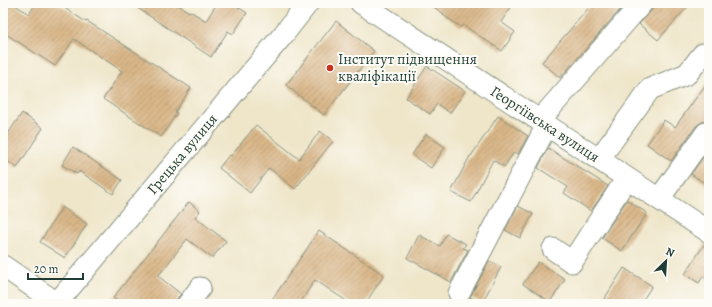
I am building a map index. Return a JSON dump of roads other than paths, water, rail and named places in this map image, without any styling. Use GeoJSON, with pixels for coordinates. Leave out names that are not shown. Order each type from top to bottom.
{"type":"FeatureCollection","features":[{"type":"Feature","properties":{"kind":"street","name":"Грецька вулиця"},"geometry":{"type":"LineString","coordinates":[[57,304],[278,41],[308,3]]}},
{"type":"Feature","properties":{"kind":"street","name":"Георгіївська вулиця"},"geometry":{"type":"LineString","coordinates":[[361,3],[709,232]]}},
{"type":"Feature","properties":{"kind":"street"},"geometry":{"type":"LineString","coordinates":[[459,293],[544,123],[642,3]]}},
{"type":"Feature","properties":{"kind":"street"},"geometry":{"type":"LineString","coordinates":[[599,160],[650,88],[687,74],[703,54]]}},
{"type":"Feature","properties":{"kind":"street"},"geometry":{"type":"LineString","coordinates":[[659,199],[706,133],[709,132]]}},
{"type":"Feature","properties":{"kind":"street"},"geometry":{"type":"LineString","coordinates":[[553,249],[572,262],[627,178]]}},
{"type":"Feature","properties":{"kind":"street"},"geometry":{"type":"LineString","coordinates":[[3,266],[57,304]]}},
{"type":"Feature","properties":{"kind":"place","name":"Інститут підвищення кваліфікації"},"geometry":{"type":"Point","coordinates":[330,68]}}]}
